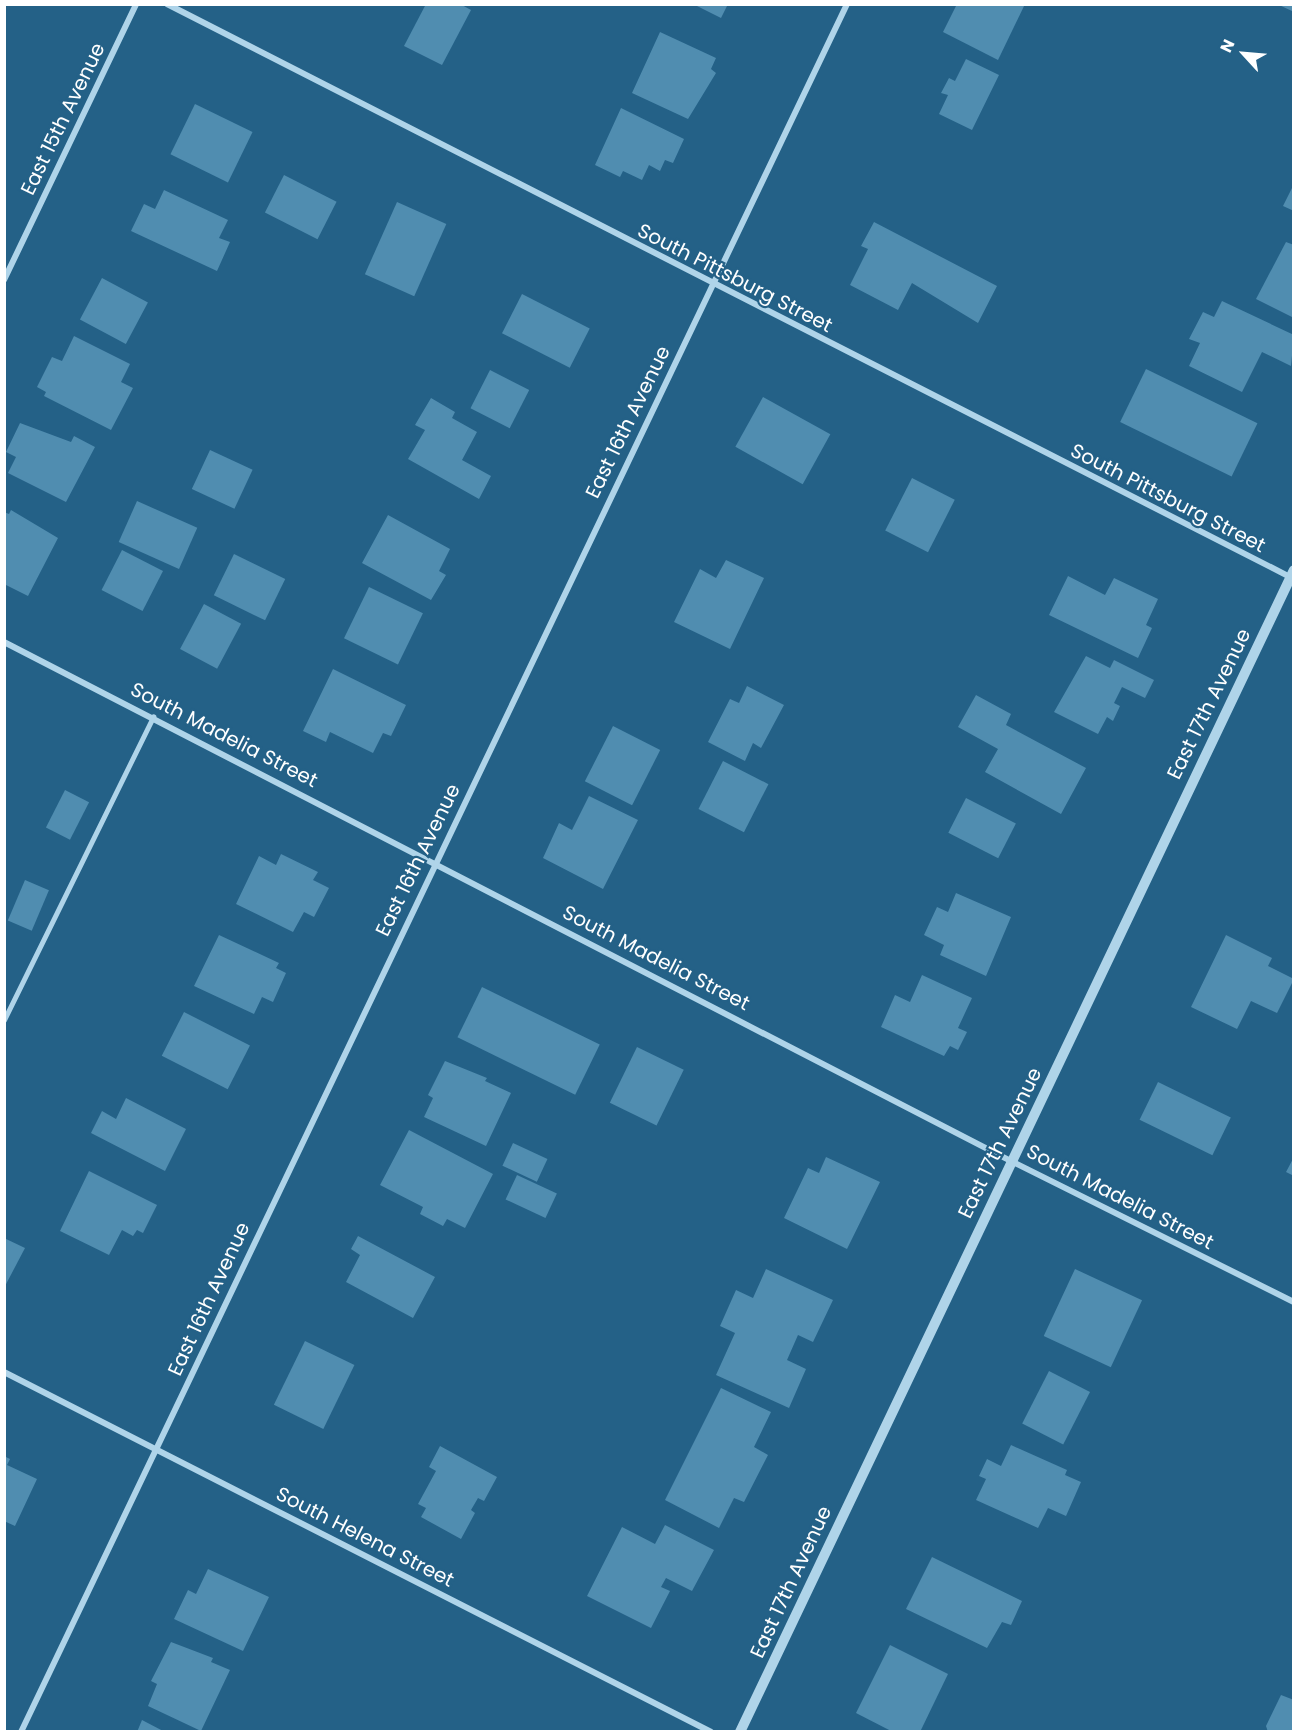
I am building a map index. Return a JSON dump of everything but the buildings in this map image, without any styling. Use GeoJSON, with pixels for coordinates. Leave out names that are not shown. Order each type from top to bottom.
{"type":"FeatureCollection","features":[{"type":"Feature","properties":{"kind":"street","name":"East 15th Avenue"},"geometry":{"type":"LineString","coordinates":[[4,280],[136,4]]}},
{"type":"Feature","properties":{"kind":"street","name":"South Pittsburg Street"},"geometry":{"type":"LineString","coordinates":[[166,4],[712,286],[1292,574]]}},
{"type":"Feature","properties":{"kind":"street","name":"East 16th Avenue"},"geometry":{"type":"LineString","coordinates":[[21,1731],[848,4]]}},
{"type":"Feature","properties":{"kind":"street","name":"East 17th Avenue"},"geometry":{"type":"LineString","coordinates":[[740,1731],[1292,574]]}},
{"type":"Feature","properties":{"kind":"street","name":"South Madelia Street"},"geometry":{"type":"LineString","coordinates":[[4,642],[436,862],[1011,1161],[1293,1302]]}},
{"type":"Feature","properties":{"kind":"street","name":"South Helena Street"},"geometry":{"type":"LineString","coordinates":[[4,1372],[711,1731]]}},
{"type":"Feature","properties":{"kind":"lane"},"geometry":{"type":"LineString","coordinates":[[4,1020],[153,717]]}}]}
